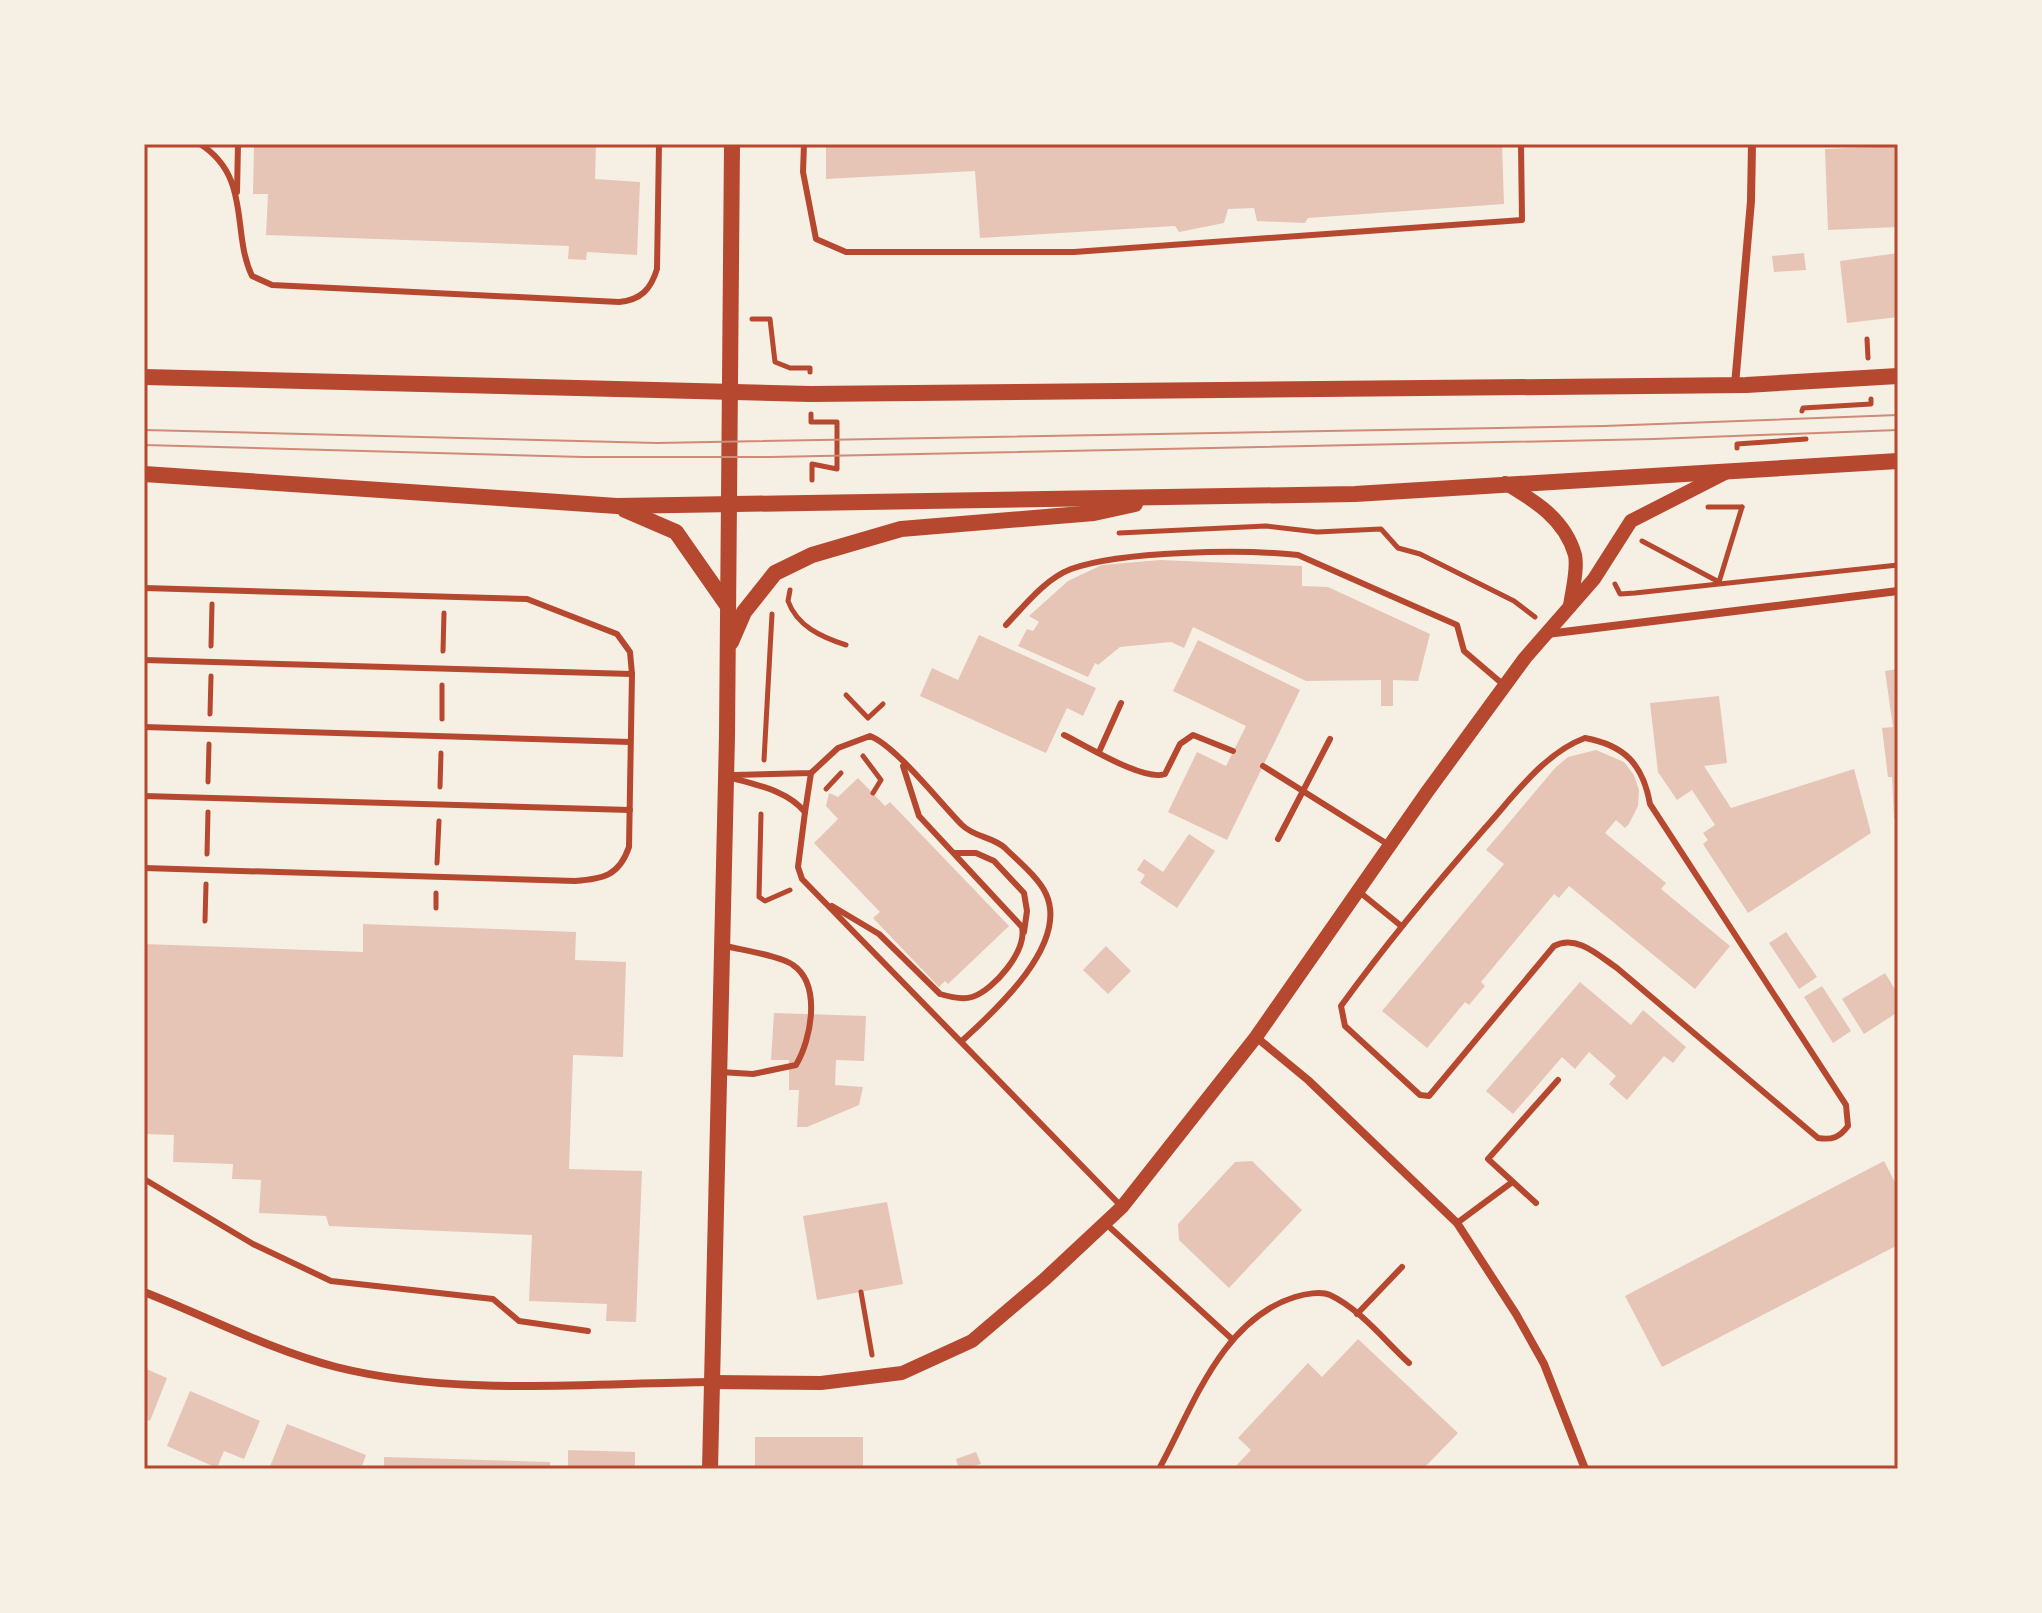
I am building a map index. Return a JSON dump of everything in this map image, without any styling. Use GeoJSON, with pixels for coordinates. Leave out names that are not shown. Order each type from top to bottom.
{"type":"FeatureCollection","features":[{"type":"Feature","properties":{"kind":"main road"},"geometry":{"type":"LineString","coordinates":[[710,1469],[726,776],[732,144]]}},
{"type":"Feature","properties":{"kind":"main road"},"geometry":{"type":"LineString","coordinates":[[144,377],[810,394],[1735,385],[1898,376]]}},
{"type":"Feature","properties":{"kind":"main road"},"geometry":{"type":"LineString","coordinates":[[144,474],[617,506],[1355,494],[1898,461]]}},
{"type":"Feature","properties":{"kind":"main road"},"geometry":{"type":"LineString","coordinates":[[727,651],[744,612],[775,573],[812,555],[901,529],[1094,513],[1168,497]]}},
{"type":"Feature","properties":{"kind":"main road"},"geometry":{"type":"LineString","coordinates":[[617,506],[676,532],[728,606]]}},
{"type":"Feature","properties":{"kind":"street"},"geometry":{"type":"LineString","coordinates":[[1735,385],[1751,201],[1752,144]]}},
{"type":"Feature","properties":{"kind":"street"},"geometry":{"type":"LineString","coordinates":[[144,1292],[335,1366],[386,1377],[494,1384],[821,1383],[902,1373],[972,1341],[1122,1207],[1256,1037],[1389,845],[1505,686],[1594,579],[1631,521],[1729,471]]}},
{"type":"Feature","properties":{"kind":"street"},"geometry":{"type":"LineString","coordinates":[[1504,483],[1550,512],[1565,534],[1576,557],[1570,607]]}},
{"type":"Feature","properties":{"kind":"street"},"geometry":{"type":"LineString","coordinates":[[1547,634],[1898,591]]}},
{"type":"Feature","properties":{"kind":"street"},"geometry":{"type":"LineString","coordinates":[[1256,1037],[1320,1090],[1457,1223],[1516,1314],[1544,1364],[1585,1469]]}},
{"type":"Feature","properties":{"kind":"lane"},"geometry":{"type":"LineString","coordinates":[[200,144],[217,158],[237,193]]}},
{"type":"Feature","properties":{"kind":"lane"},"geometry":{"type":"LineString","coordinates":[[238,144],[237,193],[244,231],[244,258],[252,276],[272,285],[632,301],[652,285],[657,269],[659,144]]}},
{"type":"Feature","properties":{"kind":"lane"},"geometry":{"type":"LineString","coordinates":[[804,144],[803,172],[816,239],[846,252],[911,254],[1074,252],[1522,220],[1521,144]]}},
{"type":"Feature","properties":{"kind":"lane"},"geometry":{"type":"LineString","coordinates":[[1006,625],[1050,581],[1069,570],[1093,563],[1191,555],[1270,552],[1298,555],[1457,625],[1464,651],[1505,686]]}},
{"type":"Feature","properties":{"kind":"lane"},"geometry":{"type":"LineString","coordinates":[[144,588],[527,599],[617,634],[630,652],[632,674],[629,847],[624,863],[612,875],[598,880],[144,868]]}},
{"type":"Feature","properties":{"kind":"lane"},"geometry":{"type":"LineString","coordinates":[[144,660],[632,674]]}},
{"type":"Feature","properties":{"kind":"lane"},"geometry":{"type":"LineString","coordinates":[[1099,752],[1121,703]]}},
{"type":"Feature","properties":{"kind":"lane"},"geometry":{"type":"LineString","coordinates":[[144,727],[630,742]]}},
{"type":"Feature","properties":{"kind":"lane"},"geometry":{"type":"LineString","coordinates":[[1064,735],[1138,771],[1158,777],[1165,774],[1180,744],[1193,735],[1233,751]]}},
{"type":"Feature","properties":{"kind":"lane"},"geometry":{"type":"LineString","coordinates":[[963,1040],[1009,994],[1039,953],[1048,935],[1050,907],[1046,892],[1003,846],[966,829],[878,739],[862,736],[838,748],[811,773],[799,874],[1122,1207]]}},
{"type":"Feature","properties":{"kind":"lane"},"geometry":{"type":"LineString","coordinates":[[1585,738],[1605,742],[1626,752],[1636,764],[1646,782],[1650,804],[1846,1105],[1848,1126],[1840,1135],[1830,1139],[1818,1138],[1617,968],[1582,944],[1563,941],[1554,946],[1429,1096],[1420,1095],[1345,1026],[1341,1006],[1400,925],[1523,785],[1566,745],[1585,738]]}},
{"type":"Feature","properties":{"kind":"lane"},"geometry":{"type":"LineString","coordinates":[[1278,839],[1330,739]]}},
{"type":"Feature","properties":{"kind":"lane"},"geometry":{"type":"LineString","coordinates":[[902,763],[919,816],[1010,911],[1023,934]]}},
{"type":"Feature","properties":{"kind":"lane"},"geometry":{"type":"LineString","coordinates":[[1263,766],[1389,845]]}},
{"type":"Feature","properties":{"kind":"lane"},"geometry":{"type":"LineString","coordinates":[[726,776],[811,773]]}},
{"type":"Feature","properties":{"kind":"lane"},"geometry":{"type":"LineString","coordinates":[[726,776],[780,792],[797,802],[805,812]]}},
{"type":"Feature","properties":{"kind":"lane"},"geometry":{"type":"LineString","coordinates":[[144,796],[630,810]]}},
{"type":"Feature","properties":{"kind":"lane"},"geometry":{"type":"LineString","coordinates":[[825,902],[879,934],[940,994],[970,998],[980,993],[1015,959],[1027,911],[1024,893],[994,861],[976,853],[955,853]]}},
{"type":"Feature","properties":{"kind":"lane"},"geometry":{"type":"LineString","coordinates":[[1357,890],[1400,925]]}},
{"type":"Feature","properties":{"kind":"lane"},"geometry":{"type":"LineString","coordinates":[[719,1072],[753,1074],[796,1065],[807,1047],[810,988],[793,964],[722,945]]}},
{"type":"Feature","properties":{"kind":"lane"},"geometry":{"type":"LineString","coordinates":[[1536,1203],[1488,1159],[1558,1080]]}},
{"type":"Feature","properties":{"kind":"lane"},"geometry":{"type":"LineString","coordinates":[[144,1179],[253,1244],[331,1281],[493,1299],[519,1321],[588,1331]]}},
{"type":"Feature","properties":{"kind":"lane"},"geometry":{"type":"LineString","coordinates":[[1457,1223],[1511,1183]]}},
{"type":"Feature","properties":{"kind":"lane"},"geometry":{"type":"LineString","coordinates":[[1105,1223],[1232,1339]]}},
{"type":"Feature","properties":{"kind":"lane"},"geometry":{"type":"LineString","coordinates":[[1357,1314],[1402,1267]]}},
{"type":"Feature","properties":{"kind":"lane"},"geometry":{"type":"LineString","coordinates":[[1159,1469],[1232,1339],[1250,1319],[1274,1303],[1302,1295],[1327,1294],[1357,1314],[1409,1363]]}},
{"type":"Feature","properties":{"kind":"path"},"geometry":{"type":"LineString","coordinates":[[731,319],[770,319],[775,362],[790,368],[810,368],[811,422],[837,422],[837,469]]}},
{"type":"Feature","properties":{"kind":"path"},"geometry":{"type":"LineString","coordinates":[[1867,339],[1869,364]]}},
{"type":"Feature","properties":{"kind":"path"},"geometry":{"type":"LineString","coordinates":[[1802,411],[1803,408],[1871,404],[1871,398]]}},
{"type":"Feature","properties":{"kind":"path"},"geometry":{"type":"LineString","coordinates":[[1737,454],[1737,444],[1806,439]]}},
{"type":"Feature","properties":{"kind":"path"},"geometry":{"type":"LineString","coordinates":[[1694,507],[1742,507],[1719,582]]}},
{"type":"Feature","properties":{"kind":"path"},"geometry":{"type":"LineString","coordinates":[[1647,530],[1636,537],[1719,582]]}},
{"type":"Feature","properties":{"kind":"path"},"geometry":{"type":"LineString","coordinates":[[1615,574],[1614,582],[1620,594],[1898,565]]}},
{"type":"Feature","properties":{"kind":"path"},"geometry":{"type":"LineString","coordinates":[[794,578],[788,601],[799,620],[825,639],[846,645]]}},
{"type":"Feature","properties":{"kind":"path"},"geometry":{"type":"LineString","coordinates":[[205,921],[213,591]]}},
{"type":"Feature","properties":{"kind":"path"},"geometry":{"type":"LineString","coordinates":[[763,764],[773,607]]}},
{"type":"Feature","properties":{"kind":"path"},"geometry":{"type":"LineString","coordinates":[[846,695],[868,718]]}},
{"type":"Feature","properties":{"kind":"path"},"geometry":{"type":"LineString","coordinates":[[862,723],[883,704]]}},
{"type":"Feature","properties":{"kind":"path"},"geometry":{"type":"LineString","coordinates":[[855,757],[861,749],[863,760],[879,776],[881,784],[873,793]]}},
{"type":"Feature","properties":{"kind":"path"},"geometry":{"type":"LineString","coordinates":[[823,796],[849,764]]}},
{"type":"Feature","properties":{"kind":"path"},"geometry":{"type":"LineString","coordinates":[[761,814],[759,897],[765,901],[794,888]]}},
{"type":"Feature","properties":{"kind":"path"},"geometry":{"type":"LineString","coordinates":[[861,1292],[875,1376]]}},
{"type":"Feature","properties":{"kind":"building"},"geometry":{"type":"Polygon","coordinates":[[[254,144],[596,144],[595,179],[640,182],[637,255],[587,252],[586,260],[568,259],[569,246],[266,235],[268,194],[253,194],[254,144]]]}},
{"type":"Feature","properties":{"kind":"building"},"geometry":{"type":"Polygon","coordinates":[[[826,144],[1502,144],[1504,204],[1308,218],[1305,223],[1257,221],[1254,208],[1228,209],[1224,223],[1179,232],[1175,226],[980,238],[975,171],[826,179],[826,144]]]}},
{"type":"Feature","properties":{"kind":"building"},"geometry":{"type":"Polygon","coordinates":[[[1898,146],[1898,227],[1828,230],[1825,149],[1898,146]]]}},
{"type":"Feature","properties":{"kind":"building"},"geometry":{"type":"Polygon","coordinates":[[[1804,253],[1806,270],[1774,272],[1772,256],[1804,253]]]}},
{"type":"Feature","properties":{"kind":"building"},"geometry":{"type":"Polygon","coordinates":[[[1898,253],[1898,317],[1847,323],[1840,261],[1898,253]]]}},
{"type":"Feature","properties":{"kind":"building"},"geometry":{"type":"Polygon","coordinates":[[[1160,560],[1302,566],[1302,586],[1328,587],[1430,634],[1418,681],[1393,680],[1393,706],[1381,706],[1381,680],[1306,681],[1193,627],[1184,648],[1171,642],[1120,647],[1098,665],[1095,663],[1088,677],[1018,646],[1027,629],[1033,631],[1039,622],[1029,616],[1068,581],[1102,565],[1160,560]]]}},
{"type":"Feature","properties":{"kind":"building"},"geometry":{"type":"Polygon","coordinates":[[[979,635],[1096,688],[1083,716],[1067,708],[1046,753],[920,696],[932,668],[958,680],[979,635]]]}},
{"type":"Feature","properties":{"kind":"building"},"geometry":{"type":"Polygon","coordinates":[[[1198,640],[1300,690],[1227,840],[1168,812],[1197,752],[1226,766],[1246,726],[1173,691],[1198,640]]]}},
{"type":"Feature","properties":{"kind":"building"},"geometry":{"type":"Polygon","coordinates":[[[1898,669],[1898,819],[1894,819],[1892,777],[1888,777],[1882,728],[1893,727],[1885,671],[1898,669]]]}},
{"type":"Feature","properties":{"kind":"building"},"geometry":{"type":"Polygon","coordinates":[[[1719,696],[1727,763],[1704,766],[1731,808],[1854,769],[1871,833],[1748,913],[1703,844],[1708,840],[1703,833],[1715,825],[1692,790],[1677,800],[1658,772],[1650,703],[1719,696]]]}},
{"type":"Feature","properties":{"kind":"building"},"geometry":{"type":"Polygon","coordinates":[[[1596,750],[1624,762],[1634,775],[1639,790],[1638,806],[1629,824],[1625,828],[1616,820],[1605,833],[1666,883],[1661,889],[1730,946],[1695,989],[1569,886],[1559,898],[1554,894],[1481,982],[1485,986],[1469,1005],[1465,1002],[1427,1048],[1382,1011],[1504,864],[1486,850],[1555,768],[1568,757],[1596,750]]]}},
{"type":"Feature","properties":{"kind":"building"},"geometry":{"type":"Polygon","coordinates":[[[858,778],[885,806],[890,802],[1009,926],[948,984],[945,981],[939,987],[873,918],[880,912],[814,843],[838,819],[826,806],[829,793],[838,797],[858,778]]]}},
{"type":"Feature","properties":{"kind":"building"},"geometry":{"type":"Polygon","coordinates":[[[1189,834],[1215,851],[1177,908],[1140,883],[1145,875],[1137,870],[1144,859],[1163,872],[1189,834]]]}},
{"type":"Feature","properties":{"kind":"building"},"geometry":{"type":"Polygon","coordinates":[[[363,924],[576,932],[575,960],[626,962],[623,1057],[573,1055],[569,1169],[642,1171],[636,1322],[606,1321],[607,1304],[529,1301],[532,1235],[329,1226],[326,1216],[259,1213],[261,1180],[232,1179],[233,1164],[173,1162],[174,1135],[144,1134],[144,944],[363,952],[363,924]]]}},
{"type":"Feature","properties":{"kind":"building"},"geometry":{"type":"Polygon","coordinates":[[[1786,932],[1817,977],[1799,989],[1769,943],[1786,932]]]}},
{"type":"Feature","properties":{"kind":"building"},"geometry":{"type":"Polygon","coordinates":[[[1106,946],[1131,971],[1108,994],[1083,970],[1106,946]]]}},
{"type":"Feature","properties":{"kind":"building"},"geometry":{"type":"Polygon","coordinates":[[[1885,973],[1898,994],[1898,1012],[1864,1034],[1842,999],[1885,973]]]}},
{"type":"Feature","properties":{"kind":"building"},"geometry":{"type":"Polygon","coordinates":[[[1580,982],[1631,1025],[1643,1010],[1686,1047],[1673,1063],[1664,1056],[1627,1100],[1609,1084],[1616,1076],[1589,1052],[1575,1069],[1562,1057],[1513,1114],[1486,1091],[1580,982]]]}},
{"type":"Feature","properties":{"kind":"building"},"geometry":{"type":"Polygon","coordinates":[[[1822,986],[1851,1031],[1833,1043],[1804,997],[1822,986]]]}},
{"type":"Feature","properties":{"kind":"building"},"geometry":{"type":"Polygon","coordinates":[[[774,1013],[866,1016],[864,1061],[836,1060],[835,1085],[863,1087],[859,1105],[807,1127],[797,1127],[799,1090],[789,1090],[789,1060],[771,1060],[774,1013]]]}},
{"type":"Feature","properties":{"kind":"building"},"geometry":{"type":"Polygon","coordinates":[[[1252,1161],[1302,1210],[1229,1288],[1179,1240],[1178,1224],[1235,1162],[1252,1161]]]}},
{"type":"Feature","properties":{"kind":"building"},"geometry":{"type":"Polygon","coordinates":[[[1884,1161],[1898,1188],[1898,1245],[1662,1367],[1625,1296],[1884,1161]]]}},
{"type":"Feature","properties":{"kind":"building"},"geometry":{"type":"Polygon","coordinates":[[[887,1202],[903,1284],[817,1300],[803,1216],[887,1202]]]}},
{"type":"Feature","properties":{"kind":"building"},"geometry":{"type":"Polygon","coordinates":[[[1358,1339],[1458,1433],[1423,1469],[1233,1469],[1251,1450],[1238,1438],[1308,1363],[1322,1377],[1358,1339]]]}},
{"type":"Feature","properties":{"kind":"building"},"geometry":{"type":"Polygon","coordinates":[[[144,1368],[167,1378],[150,1421],[144,1418],[144,1368]]]}},
{"type":"Feature","properties":{"kind":"building"},"geometry":{"type":"Polygon","coordinates":[[[190,1391],[260,1421],[244,1459],[224,1451],[217,1468],[167,1446],[190,1391]]]}},
{"type":"Feature","properties":{"kind":"building"},"geometry":{"type":"Polygon","coordinates":[[[287,1424],[366,1455],[361,1469],[269,1469],[287,1424]]]}},
{"type":"Feature","properties":{"kind":"building"},"geometry":{"type":"Polygon","coordinates":[[[755,1437],[863,1437],[863,1469],[755,1469],[755,1437]]]}},
{"type":"Feature","properties":{"kind":"building"},"geometry":{"type":"Polygon","coordinates":[[[568,1450],[635,1452],[635,1469],[568,1469],[568,1450]]]}},
{"type":"Feature","properties":{"kind":"building"},"geometry":{"type":"Polygon","coordinates":[[[976,1452],[981,1464],[959,1469],[956,1459],[976,1452]]]}},
{"type":"Feature","properties":{"kind":"building"},"geometry":{"type":"Polygon","coordinates":[[[384,1457],[550,1462],[550,1469],[384,1469],[384,1457]]]}},
{"type":"Feature","properties":{"kind":"tram line"},"geometry":{"type":"LineString","coordinates":[[144,430],[657,443],[1604,426],[1898,415]]}},
{"type":"Feature","properties":{"kind":"tram line"},"geometry":{"type":"LineString","coordinates":[[144,445],[583,457],[771,457],[1654,439],[1898,430]]}}]}
